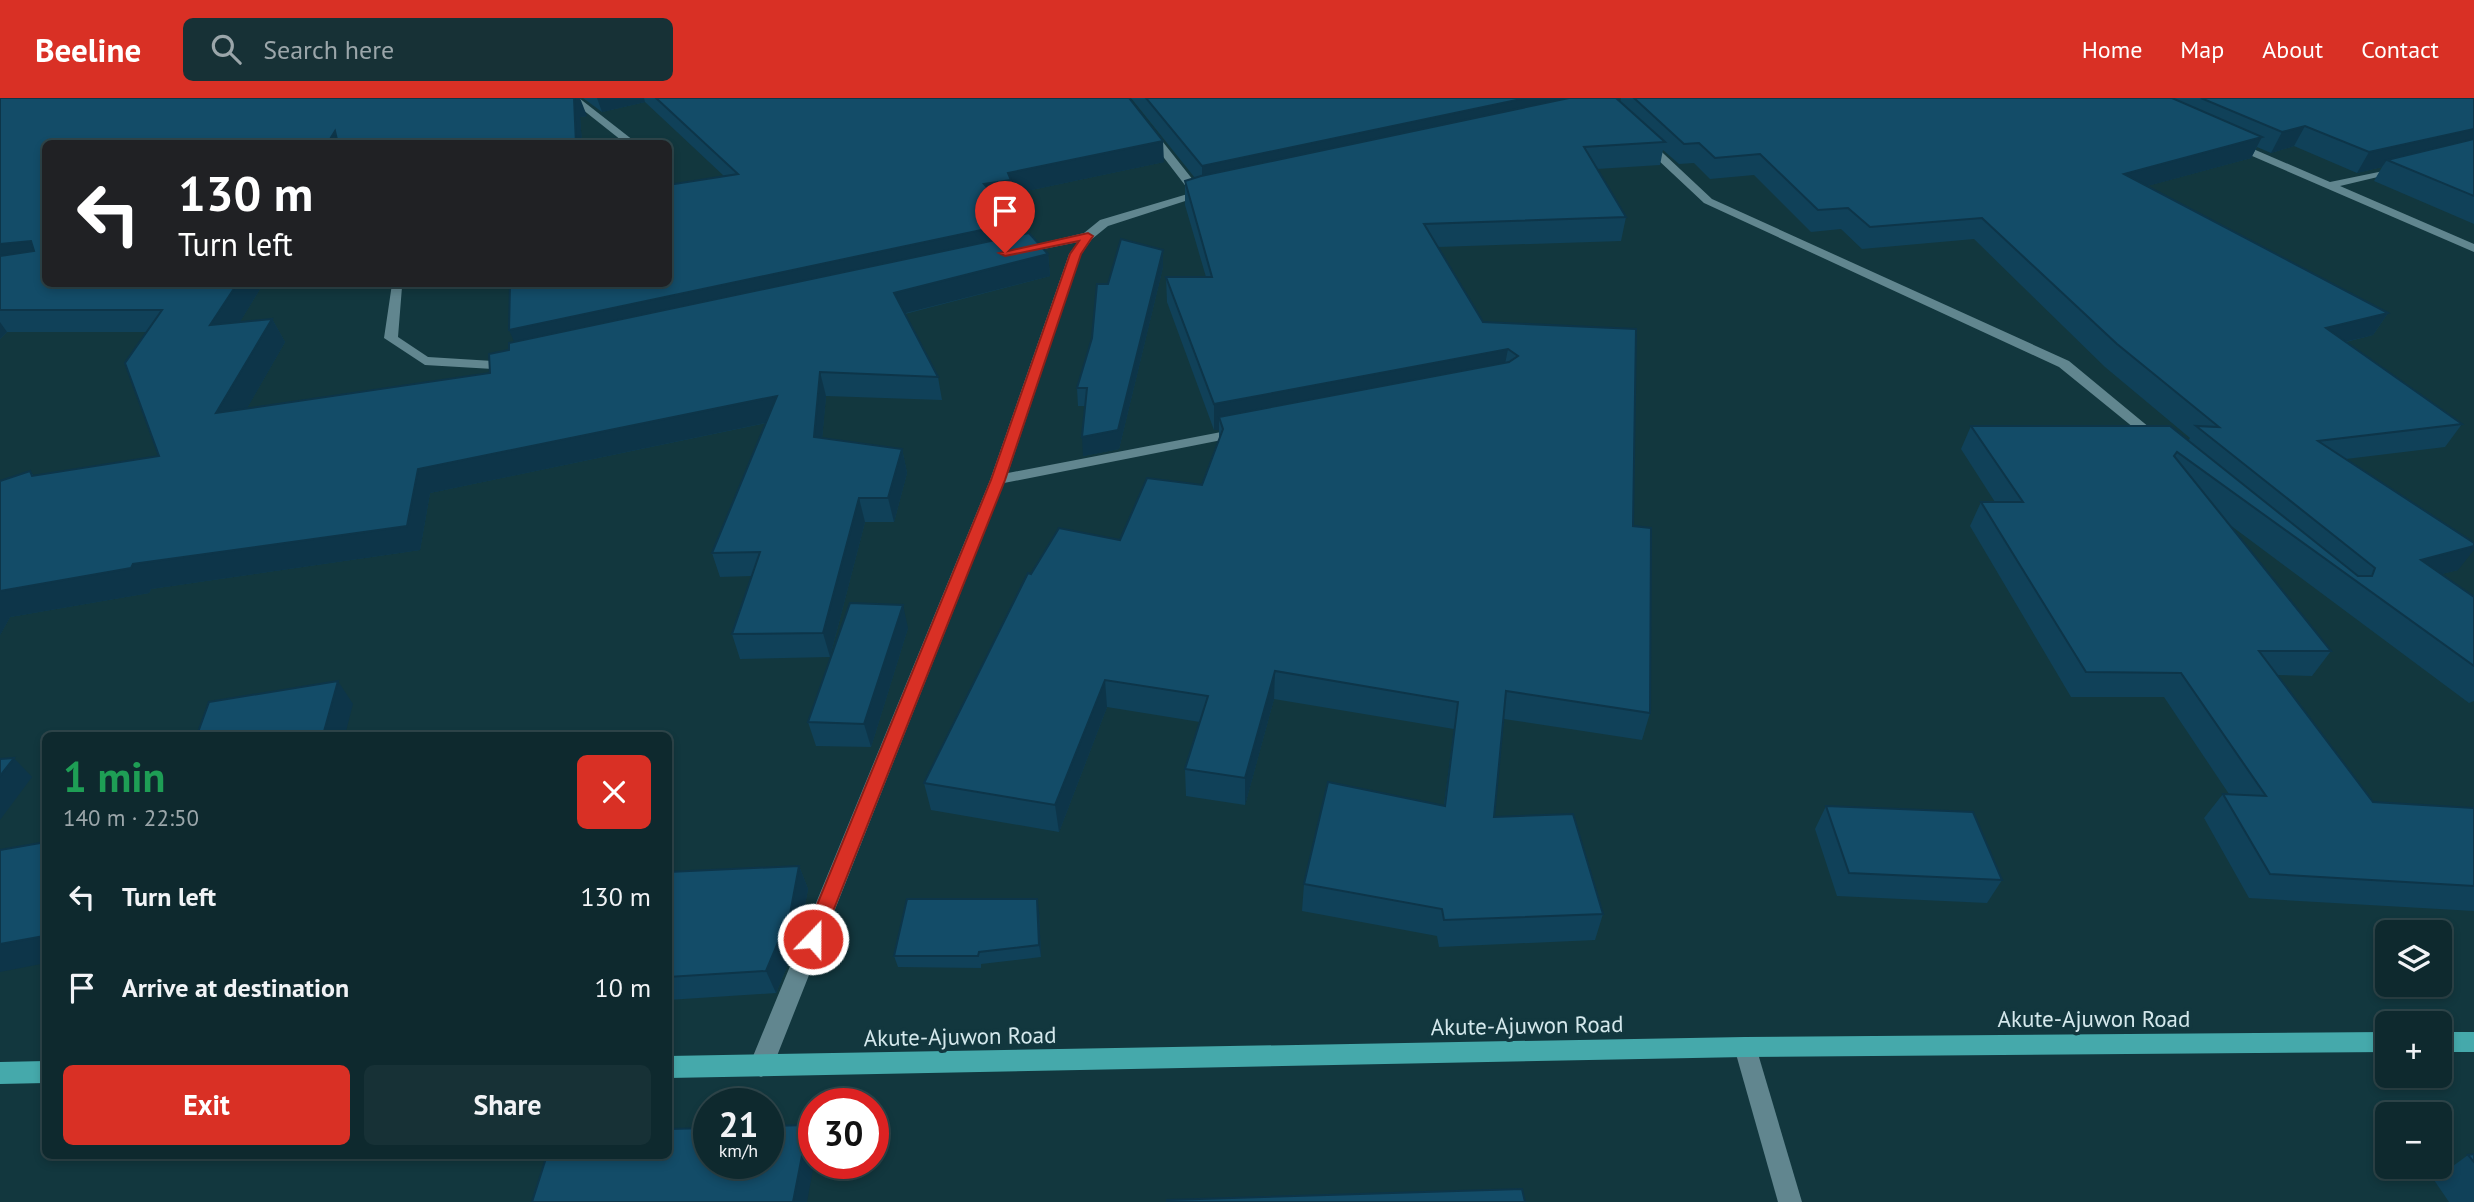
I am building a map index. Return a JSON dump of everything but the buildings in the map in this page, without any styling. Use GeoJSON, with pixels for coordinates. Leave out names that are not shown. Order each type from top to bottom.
{"type":"FeatureCollection","features":[{"type":"Feature","properties":{"kind":"main road","name":"Akute-Ajuwon Road"},"geometry":{"type":"LineString","coordinates":[[672,1067],[1745,1048],[2375,1042]]}},
{"type":"Feature","properties":{"kind":"main road"},"geometry":{"type":"LineString","coordinates":[[2452,1042],[2474,1042]]}},
{"type":"Feature","properties":{"kind":"main road"},"geometry":{"type":"LineString","coordinates":[[0,1073],[42,1072]]}},
{"type":"Feature","properties":{"kind":"street"},"geometry":{"type":"LineString","coordinates":[[573,98],[628,140]]}},
{"type":"Feature","properties":{"kind":"street"},"geometry":{"type":"LineString","coordinates":[[1123,98],[1198,194]]}},
{"type":"Feature","properties":{"kind":"street"},"geometry":{"type":"LineString","coordinates":[[1637,135],[1708,201],[2064,364],[2169,449]]}},
{"type":"Feature","properties":{"kind":"street"},"geometry":{"type":"LineString","coordinates":[[2216,136],[2474,248]]}},
{"type":"Feature","properties":{"kind":"street"},"geometry":{"type":"LineString","coordinates":[[2327,186],[2407,167]]}},
{"type":"Feature","properties":{"kind":"street"},"geometry":{"type":"LineString","coordinates":[[761,1066],[998,480],[1075,254],[1088,236],[1104,223],[1225,188]]}},
{"type":"Feature","properties":{"kind":"street"},"geometry":{"type":"LineString","coordinates":[[1005,253],[1088,236]]}},
{"type":"Feature","properties":{"kind":"street"},"geometry":{"type":"LineString","coordinates":[[396,287],[391,338],[425,361],[493,366],[532,357]]}},
{"type":"Feature","properties":{"kind":"street"},"geometry":{"type":"LineString","coordinates":[[998,480],[1258,429]]}},
{"type":"Feature","properties":{"kind":"street"},"geometry":{"type":"LineString","coordinates":[[1745,1048],[1790,1202]]}},
{"type":"Feature","properties":{"kind":"route"},"geometry":{"type":"LineString","coordinates":[[813,939],[998,480],[1075,254],[1088,236],[1005,253]]}}]}
